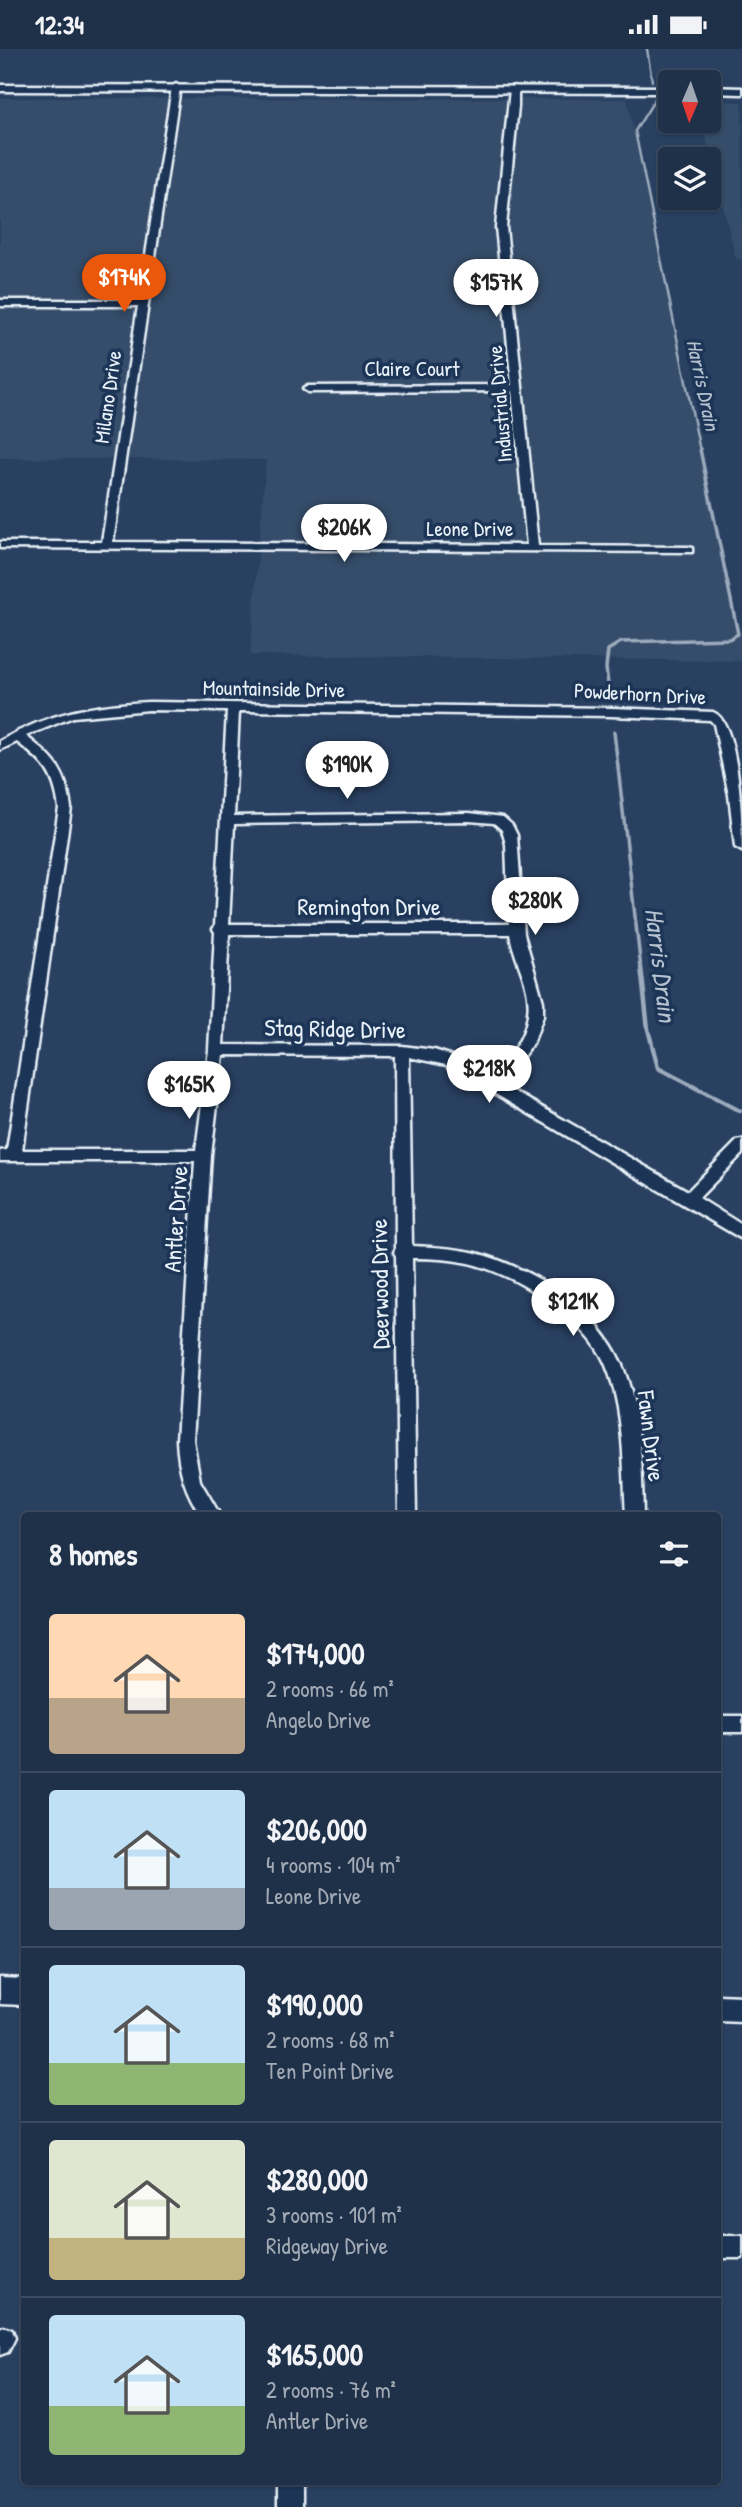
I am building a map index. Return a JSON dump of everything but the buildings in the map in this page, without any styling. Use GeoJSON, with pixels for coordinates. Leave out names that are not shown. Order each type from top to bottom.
{"type":"FeatureCollection","features":[{"type":"Feature","properties":{"kind":"main road"},"geometry":{"type":"LineString","coordinates":[[0,88],[658,90]]}},
{"type":"Feature","properties":{"kind":"main road"},"geometry":{"type":"LineString","coordinates":[[721,90],[742,91]]}},
{"type":"Feature","properties":{"kind":"main road"},"geometry":{"type":"LineString","coordinates":[[0,1991],[21,1992]]}},
{"type":"Feature","properties":{"kind":"main road"},"geometry":{"type":"LineString","coordinates":[[721,2008],[742,2009]]}},
{"type":"Feature","properties":{"kind":"street","name":"Milano Drive"},"geometry":{"type":"LineString","coordinates":[[107,546],[141,303],[176,87]]}},
{"type":"Feature","properties":{"kind":"street","name":"Industrial Drive"},"geometry":{"type":"LineString","coordinates":[[514,89],[515,111],[500,195],[500,218],[533,549]]}},
{"type":"Feature","properties":{"kind":"street"},"geometry":{"type":"LineString","coordinates":[[0,303],[141,303]]}},
{"type":"Feature","properties":{"kind":"street","name":"Claire Court"},"geometry":{"type":"LineString","coordinates":[[308,389],[517,388]]}},
{"type":"Feature","properties":{"kind":"street","name":"Leone Drive"},"geometry":{"type":"LineString","coordinates":[[0,545],[688,550]]}},
{"type":"Feature","properties":{"kind":"street","name":"Mountainside Drive"},"geometry":{"type":"LineString","coordinates":[[0,745],[44,721],[89,709],[149,706],[557,711]]}},
{"type":"Feature","properties":{"kind":"street","name":"Antler Drive"},"geometry":{"type":"LineString","coordinates":[[208,1512],[199,1501],[186,1461],[185,1440],[203,1155],[216,1050],[233,709]]}},
{"type":"Feature","properties":{"kind":"street","name":"Powderhorn Drive"},"geometry":{"type":"LineString","coordinates":[[557,711],[713,716],[720,723],[735,795],[742,847]]}},
{"type":"Feature","properties":{"kind":"street"},"geometry":{"type":"LineString","coordinates":[[17,736],[55,767],[63,783],[65,808],[7,1156],[203,1155]]}},
{"type":"Feature","properties":{"kind":"street"},"geometry":{"type":"LineString","coordinates":[[226,820],[469,817],[492,818],[506,824],[511,831],[520,950],[534,991],[537,1014],[534,1028],[522,1054],[493,1087]]}},
{"type":"Feature","properties":{"kind":"street","name":"Remington Drive"},"geometry":{"type":"LineString","coordinates":[[220,929],[517,929]]}},
{"type":"Feature","properties":{"kind":"street","name":"Stag Ridge Drive"},"geometry":{"type":"LineString","coordinates":[[216,1050],[402,1051],[434,1055],[451,1061],[689,1199],[742,1233]]}},
{"type":"Feature","properties":{"kind":"street","name":"Deerwood Drive"},"geometry":{"type":"LineString","coordinates":[[402,1051],[402,1252],[407,1512]]}},
{"type":"Feature","properties":{"kind":"street"},"geometry":{"type":"LineString","coordinates":[[689,1199],[742,1145]]}},
{"type":"Feature","properties":{"kind":"street","name":"Fawn Drive"},"geometry":{"type":"LineString","coordinates":[[402,1252],[445,1253],[479,1260],[510,1271],[583,1320],[612,1360],[626,1406],[635,1512]]}},
{"type":"Feature","properties":{"kind":"street"},"geometry":{"type":"LineString","coordinates":[[721,1724],[742,1724]]}},
{"type":"Feature","properties":{"kind":"street"},"geometry":{"type":"LineString","coordinates":[[721,2247],[742,2247]]}},
{"type":"Feature","properties":{"kind":"street"},"geometry":{"type":"LineString","coordinates":[[290,2485],[290,2507]]}},
{"type":"Feature","properties":{"kind":"shaded area"},"geometry":{"type":"Polygon","coordinates":[[[0,98],[627,99],[742,643],[742,661],[250,655],[266,460],[0,458],[0,98]]]}},
{"type":"Feature","properties":{"kind":"shaded area"},"geometry":{"type":"Polygon","coordinates":[[[721,101],[742,102],[742,259],[736,259],[721,198],[721,147],[708,147],[705,133],[721,133],[721,101]]]}},
{"type":"Feature","properties":{"kind":"waterway","name":"Harris Drain"},"geometry":{"type":"LineString","coordinates":[[647,49],[652,81]]}},
{"type":"Feature","properties":{"kind":"waterway","name":"Harris Drain"},"geometry":{"type":"LineString","coordinates":[[655,99],[635,131],[700,451]]}},
{"type":"Feature","properties":{"kind":"waterway","name":"Harris Drain"},"geometry":{"type":"LineString","coordinates":[[609,692],[606,668],[608,650],[621,642],[729,639],[738,634],[700,449]]}},
{"type":"Feature","properties":{"kind":"waterway","name":"Harris Drain"},"geometry":{"type":"LineString","coordinates":[[614,732],[641,969]]}},
{"type":"Feature","properties":{"kind":"waterway","name":"Harris Drain"},"geometry":{"type":"LineString","coordinates":[[641,967],[648,1029],[658,1068],[740,1111]]}}]}
